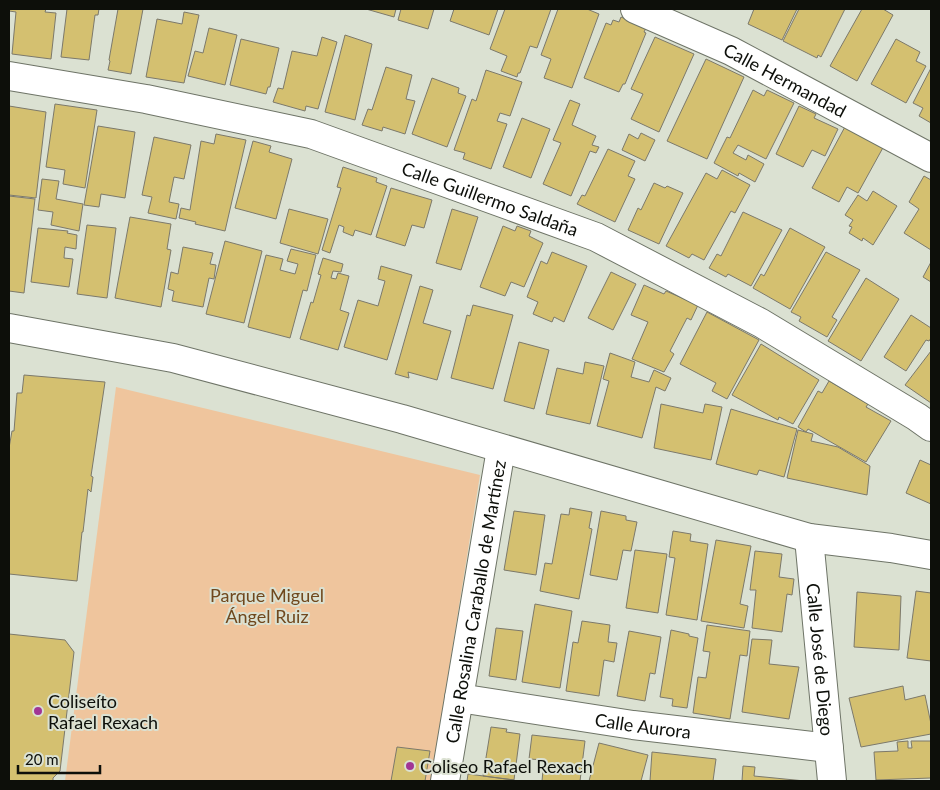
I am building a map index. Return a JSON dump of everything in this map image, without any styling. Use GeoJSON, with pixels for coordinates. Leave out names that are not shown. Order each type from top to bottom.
{"type":"FeatureCollection","features":[{"type":"Feature","properties":{"kind":"street","name":"Calle Hermandad"},"geometry":{"type":"LineString","coordinates":[[635,9],[732,51],[931,158]]}},
{"type":"Feature","properties":{"kind":"street","name":"Calle Guillermo Saldaña"},"geometry":{"type":"LineString","coordinates":[[9,76],[146,99],[311,134],[596,237],[761,323],[918,417],[931,427]]}},
{"type":"Feature","properties":{"kind":"street"},"geometry":{"type":"LineString","coordinates":[[9,328],[173,358],[402,419],[809,538],[931,555]]}},
{"type":"Feature","properties":{"kind":"street","name":"Calle Rosalina Caraballo de Martínez"},"geometry":{"type":"LineString","coordinates":[[445,781],[501,449]]}},
{"type":"Feature","properties":{"kind":"street","name":"Calle José de Diego"},"geometry":{"type":"LineString","coordinates":[[809,538],[832,781]]}},
{"type":"Feature","properties":{"kind":"street","name":"Calle Aurora"},"geometry":{"type":"LineString","coordinates":[[459,698],[633,725],[829,748]]}},
{"type":"Feature","properties":{"kind":"green space","name":"Parque Miguel Ángel Ruiz"},"geometry":{"type":"Polygon","coordinates":[[[116,387],[480,475],[431,781],[65,781],[116,387]]]}},
{"type":"Feature","properties":{"kind":"building"},"geometry":{"type":"Polygon","coordinates":[[[10,9],[46,9],[45,12],[56,13],[51,59],[12,54],[16,12],[9,11],[10,9]]]}},
{"type":"Feature","properties":{"kind":"building"},"geometry":{"type":"Polygon","coordinates":[[[67,9],[99,9],[98,15],[95,15],[89,60],[61,57],[67,9]]]}},
{"type":"Feature","properties":{"kind":"building"},"geometry":{"type":"Polygon","coordinates":[[[118,9],[143,9],[131,74],[108,70],[118,9]]]}},
{"type":"Feature","properties":{"kind":"building"},"geometry":{"type":"Polygon","coordinates":[[[366,9],[396,9],[394,17],[366,9]]]}},
{"type":"Feature","properties":{"kind":"building"},"geometry":{"type":"Polygon","coordinates":[[[401,9],[434,9],[428,29],[398,20],[401,9]]]}},
{"type":"Feature","properties":{"kind":"building"},"geometry":{"type":"Polygon","coordinates":[[[454,9],[498,9],[489,35],[450,21],[454,9]]]}},
{"type":"Feature","properties":{"kind":"building"},"geometry":{"type":"Polygon","coordinates":[[[505,9],[551,9],[537,48],[530,46],[517,77],[501,71],[507,56],[490,49],[505,9]]]}},
{"type":"Feature","properties":{"kind":"building"},"geometry":{"type":"Polygon","coordinates":[[[558,9],[587,9],[599,14],[572,88],[544,78],[551,59],[541,55],[558,9]]]}},
{"type":"Feature","properties":{"kind":"building"},"geometry":{"type":"Polygon","coordinates":[[[754,9],[797,9],[782,40],[748,24],[754,9]]]}},
{"type":"Feature","properties":{"kind":"building"},"geometry":{"type":"Polygon","coordinates":[[[799,9],[845,9],[821,57],[818,55],[817,58],[783,41],[799,9]]]}},
{"type":"Feature","properties":{"kind":"building"},"geometry":{"type":"Polygon","coordinates":[[[862,9],[883,9],[893,15],[857,81],[830,66],[862,9]]]}},
{"type":"Feature","properties":{"kind":"building"},"geometry":{"type":"Polygon","coordinates":[[[184,12],[199,15],[184,83],[146,77],[157,19],[182,24],[184,12]]]}},
{"type":"Feature","properties":{"kind":"building"},"geometry":{"type":"Polygon","coordinates":[[[621,17],[646,28],[644,32],[646,33],[625,84],[623,84],[619,92],[584,78],[606,23],[611,25],[613,20],[619,22],[621,17]]]}},
{"type":"Feature","properties":{"kind":"building"},"geometry":{"type":"Polygon","coordinates":[[[209,28],[237,35],[225,85],[188,76],[195,51],[203,53],[209,28]]]}},
{"type":"Feature","properties":{"kind":"building"},"geometry":{"type":"Polygon","coordinates":[[[345,35],[372,44],[355,120],[325,112],[345,35]]]}},
{"type":"Feature","properties":{"kind":"building"},"geometry":{"type":"Polygon","coordinates":[[[322,37],[337,42],[318,109],[306,106],[305,111],[273,102],[278,88],[283,89],[292,51],[317,56],[322,37]]]}},
{"type":"Feature","properties":{"kind":"building"},"geometry":{"type":"Polygon","coordinates":[[[655,37],[694,54],[659,132],[631,119],[643,94],[631,89],[655,37]]]}},
{"type":"Feature","properties":{"kind":"building"},"geometry":{"type":"Polygon","coordinates":[[[241,39],[279,48],[270,87],[268,87],[266,94],[230,85],[241,39]]]}},
{"type":"Feature","properties":{"kind":"building"},"geometry":{"type":"Polygon","coordinates":[[[896,39],[920,52],[916,61],[926,66],[906,103],[871,84],[896,39]]]}},
{"type":"Feature","properties":{"kind":"building"},"geometry":{"type":"Polygon","coordinates":[[[706,59],[744,77],[707,159],[667,141],[706,59]]]}},
{"type":"Feature","properties":{"kind":"building"},"geometry":{"type":"Polygon","coordinates":[[[386,67],[412,75],[406,99],[415,101],[405,134],[383,127],[382,131],[362,125],[368,109],[372,110],[386,67]]]}},
{"type":"Feature","properties":{"kind":"building"},"geometry":{"type":"Polygon","coordinates":[[[931,68],[931,123],[919,116],[923,108],[913,103],[931,68]]]}},
{"type":"Feature","properties":{"kind":"building"},"geometry":{"type":"Polygon","coordinates":[[[486,70],[522,82],[510,116],[500,113],[497,121],[507,124],[491,169],[463,159],[465,153],[454,150],[472,99],[476,101],[486,70]]]}},
{"type":"Feature","properties":{"kind":"building"},"geometry":{"type":"Polygon","coordinates":[[[432,78],[459,88],[458,93],[466,96],[447,147],[412,134],[432,78]]]}},
{"type":"Feature","properties":{"kind":"building"},"geometry":{"type":"Polygon","coordinates":[[[753,90],[764,96],[767,90],[794,103],[766,159],[738,145],[733,153],[746,160],[748,155],[764,164],[755,182],[739,173],[738,176],[714,163],[727,137],[730,138],[753,90]]]}},
{"type":"Feature","properties":{"kind":"building"},"geometry":{"type":"Polygon","coordinates":[[[570,100],[580,104],[572,125],[596,136],[592,145],[599,147],[596,153],[590,151],[571,196],[543,184],[561,143],[553,140],[570,100]]]}},
{"type":"Feature","properties":{"kind":"building"},"geometry":{"type":"Polygon","coordinates":[[[55,104],[97,110],[85,188],[63,184],[65,170],[46,167],[55,104]]]}},
{"type":"Feature","properties":{"kind":"building"},"geometry":{"type":"Polygon","coordinates":[[[9,106],[46,112],[36,198],[9,195],[9,106]]]}},
{"type":"Feature","properties":{"kind":"building"},"geometry":{"type":"Polygon","coordinates":[[[799,106],[816,114],[814,118],[838,129],[825,156],[812,150],[803,167],[776,154],[799,106]]]}},
{"type":"Feature","properties":{"kind":"building"},"geometry":{"type":"Polygon","coordinates":[[[522,118],[550,129],[531,178],[503,167],[522,118]]]}},
{"type":"Feature","properties":{"kind":"building"},"geometry":{"type":"Polygon","coordinates":[[[847,123],[885,144],[858,193],[847,187],[839,202],[812,188],[847,123]]]}},
{"type":"Feature","properties":{"kind":"building"},"geometry":{"type":"Polygon","coordinates":[[[98,126],[135,132],[125,198],[101,194],[99,207],[84,205],[98,126]]]}},
{"type":"Feature","properties":{"kind":"building"},"geometry":{"type":"Polygon","coordinates":[[[641,133],[655,140],[645,161],[622,150],[629,134],[638,139],[641,133]]]}},
{"type":"Feature","properties":{"kind":"building"},"geometry":{"type":"Polygon","coordinates":[[[216,134],[246,140],[225,231],[179,218],[181,208],[190,210],[201,141],[214,144],[216,134]]]}},
{"type":"Feature","properties":{"kind":"building"},"geometry":{"type":"Polygon","coordinates":[[[154,137],[191,145],[184,179],[174,177],[169,202],[179,204],[176,219],[148,213],[152,197],[142,195],[154,137]]]}},
{"type":"Feature","properties":{"kind":"building"},"geometry":{"type":"Polygon","coordinates":[[[253,141],[271,146],[269,152],[292,159],[276,219],[235,208],[253,141]]]}},
{"type":"Feature","properties":{"kind":"building"},"geometry":{"type":"Polygon","coordinates":[[[608,149],[635,161],[628,176],[635,179],[615,222],[577,204],[582,195],[585,196],[608,149]]]}},
{"type":"Feature","properties":{"kind":"building"},"geometry":{"type":"Polygon","coordinates":[[[343,167],[377,178],[376,182],[387,186],[371,235],[355,230],[353,236],[343,232],[344,227],[339,225],[330,253],[322,250],[341,188],[337,187],[343,167]]]}},
{"type":"Feature","properties":{"kind":"building"},"geometry":{"type":"Polygon","coordinates":[[[722,170],[750,185],[735,213],[731,211],[704,260],[692,254],[689,258],[666,246],[706,173],[717,179],[722,170]]]}},
{"type":"Feature","properties":{"kind":"building"},"geometry":{"type":"Polygon","coordinates":[[[924,176],[931,180],[931,250],[904,233],[919,209],[909,202],[924,176]]]}},
{"type":"Feature","properties":{"kind":"building"},"geometry":{"type":"Polygon","coordinates":[[[42,179],[59,181],[56,199],[83,204],[79,231],[51,225],[53,212],[38,210],[42,179]]]}},
{"type":"Feature","properties":{"kind":"building"},"geometry":{"type":"Polygon","coordinates":[[[654,183],[683,193],[659,244],[628,230],[638,208],[641,210],[654,183]]]}},
{"type":"Feature","properties":{"kind":"building"},"geometry":{"type":"Polygon","coordinates":[[[391,188],[432,200],[424,228],[412,225],[405,246],[376,237],[391,188]]]}},
{"type":"Feature","properties":{"kind":"building"},"geometry":{"type":"Polygon","coordinates":[[[873,191],[897,206],[873,245],[863,238],[862,241],[849,233],[852,227],[849,226],[853,220],[845,215],[858,195],[867,201],[873,191]]]}},
{"type":"Feature","properties":{"kind":"building"},"geometry":{"type":"Polygon","coordinates":[[[9,196],[35,199],[24,293],[9,291],[9,196]]]}},
{"type":"Feature","properties":{"kind":"building"},"geometry":{"type":"Polygon","coordinates":[[[289,209],[328,219],[318,254],[280,243],[289,209]]]}},
{"type":"Feature","properties":{"kind":"building"},"geometry":{"type":"Polygon","coordinates":[[[452,209],[478,217],[461,270],[436,263],[452,209]]]}},
{"type":"Feature","properties":{"kind":"building"},"geometry":{"type":"Polygon","coordinates":[[[743,212],[782,230],[751,286],[728,274],[726,277],[709,268],[717,254],[721,256],[743,212]]]}},
{"type":"Feature","properties":{"kind":"building"},"geometry":{"type":"Polygon","coordinates":[[[130,217],[171,224],[167,249],[171,250],[161,307],[115,298],[130,217]]]}},
{"type":"Feature","properties":{"kind":"building"},"geometry":{"type":"Polygon","coordinates":[[[87,225],[116,228],[107,298],[77,294],[87,225]]]}},
{"type":"Feature","properties":{"kind":"building"},"geometry":{"type":"Polygon","coordinates":[[[503,226],[515,231],[517,226],[531,231],[529,236],[543,243],[524,287],[511,282],[505,296],[480,287],[503,226]]]}},
{"type":"Feature","properties":{"kind":"building"},"geometry":{"type":"Polygon","coordinates":[[[38,228],[68,231],[67,233],[77,235],[76,249],[65,247],[64,258],[73,259],[69,287],[31,282],[38,228]]]}},
{"type":"Feature","properties":{"kind":"building"},"geometry":{"type":"Polygon","coordinates":[[[790,228],[825,247],[790,309],[753,288],[761,274],[764,276],[790,228]]]}},
{"type":"Feature","properties":{"kind":"building"},"geometry":{"type":"Polygon","coordinates":[[[225,241],[262,251],[244,323],[206,314],[225,241]]]}},
{"type":"Feature","properties":{"kind":"building"},"geometry":{"type":"Polygon","coordinates":[[[183,247],[213,253],[210,264],[216,265],[214,279],[209,278],[203,307],[172,301],[174,291],[168,289],[171,272],[178,274],[183,247]]]}},
{"type":"Feature","properties":{"kind":"building"},"geometry":{"type":"Polygon","coordinates":[[[291,249],[316,255],[307,291],[303,290],[290,338],[248,327],[266,255],[283,259],[280,270],[295,274],[298,264],[287,261],[291,249]]]}},
{"type":"Feature","properties":{"kind":"building"},"geometry":{"type":"Polygon","coordinates":[[[552,252],[587,266],[564,322],[554,317],[552,322],[533,314],[538,302],[527,297],[541,261],[547,264],[552,252]]]}},
{"type":"Feature","properties":{"kind":"building"},"geometry":{"type":"Polygon","coordinates":[[[826,252],[860,270],[832,317],[837,320],[827,337],[799,321],[801,317],[791,312],[826,252]]]}},
{"type":"Feature","properties":{"kind":"building"},"geometry":{"type":"Polygon","coordinates":[[[323,258],[343,264],[341,272],[333,271],[331,278],[336,279],[338,273],[349,276],[340,310],[349,313],[338,350],[300,339],[321,275],[318,274],[323,258]]]}},
{"type":"Feature","properties":{"kind":"building"},"geometry":{"type":"Polygon","coordinates":[[[931,262],[931,282],[923,277],[931,262]]]}},
{"type":"Feature","properties":{"kind":"building"},"geometry":{"type":"Polygon","coordinates":[[[381,266],[412,275],[387,360],[344,347],[358,300],[378,306],[385,281],[378,279],[381,266]]]}},
{"type":"Feature","properties":{"kind":"building"},"geometry":{"type":"Polygon","coordinates":[[[611,272],[636,284],[613,330],[588,318],[611,272]]]}},
{"type":"Feature","properties":{"kind":"building"},"geometry":{"type":"Polygon","coordinates":[[[866,278],[899,299],[861,361],[828,341],[866,278]]]}},
{"type":"Feature","properties":{"kind":"building"},"geometry":{"type":"Polygon","coordinates":[[[644,285],[664,294],[666,291],[698,305],[691,320],[687,318],[670,351],[674,354],[664,372],[632,359],[648,322],[631,315],[644,285]]]}},
{"type":"Feature","properties":{"kind":"building"},"geometry":{"type":"Polygon","coordinates":[[[420,286],[433,290],[423,323],[451,331],[437,380],[408,372],[409,378],[395,374],[420,286]]]}},
{"type":"Feature","properties":{"kind":"building"},"geometry":{"type":"Polygon","coordinates":[[[473,305],[513,315],[493,389],[451,378],[467,315],[470,316],[473,305]]]}},
{"type":"Feature","properties":{"kind":"building"},"geometry":{"type":"Polygon","coordinates":[[[707,312],[759,340],[727,399],[712,391],[716,383],[680,364],[707,312]]]}},
{"type":"Feature","properties":{"kind":"building"},"geometry":{"type":"Polygon","coordinates":[[[911,315],[931,328],[931,338],[929,341],[926,340],[906,371],[884,357],[911,315]]]}},
{"type":"Feature","properties":{"kind":"building"},"geometry":{"type":"Polygon","coordinates":[[[519,342],[549,350],[534,409],[504,401],[519,342]]]}},
{"type":"Feature","properties":{"kind":"building"},"geometry":{"type":"Polygon","coordinates":[[[761,344],[819,380],[793,424],[779,417],[778,420],[732,395],[761,344]]]}},
{"type":"Feature","properties":{"kind":"building"},"geometry":{"type":"Polygon","coordinates":[[[931,351],[931,403],[905,385],[931,351]]]}},
{"type":"Feature","properties":{"kind":"building"},"geometry":{"type":"Polygon","coordinates":[[[610,353],[635,362],[631,377],[649,382],[654,370],[671,378],[665,391],[656,387],[642,438],[597,426],[609,381],[603,379],[610,353]]]}},
{"type":"Feature","properties":{"kind":"building"},"geometry":{"type":"Polygon","coordinates":[[[585,362],[604,366],[590,424],[546,414],[557,368],[583,374],[585,362]]]}},
{"type":"Feature","properties":{"kind":"building"},"geometry":{"type":"Polygon","coordinates":[[[24,375],[105,382],[91,476],[93,477],[91,492],[88,489],[77,581],[9,574],[9,448],[12,431],[14,431],[17,393],[22,393],[24,375]]]}},
{"type":"Feature","properties":{"kind":"building"},"geometry":{"type":"Polygon","coordinates":[[[829,381],[868,404],[866,407],[891,421],[866,462],[808,429],[806,432],[798,427],[818,391],[822,393],[829,381]]]}},
{"type":"Feature","properties":{"kind":"building"},"geometry":{"type":"Polygon","coordinates":[[[661,404],[703,413],[705,404],[722,407],[711,460],[654,448],[661,404]]]}},
{"type":"Feature","properties":{"kind":"building"},"geometry":{"type":"Polygon","coordinates":[[[731,409],[797,429],[784,477],[759,470],[757,475],[716,464],[731,409]]]}},
{"type":"Feature","properties":{"kind":"building"},"geometry":{"type":"Polygon","coordinates":[[[798,430],[813,434],[811,441],[838,447],[870,466],[867,495],[787,478],[798,430]]]}},
{"type":"Feature","properties":{"kind":"building"},"geometry":{"type":"Polygon","coordinates":[[[920,460],[931,465],[931,504],[906,493],[920,460]]]}},
{"type":"Feature","properties":{"kind":"building"},"geometry":{"type":"Polygon","coordinates":[[[570,508],[592,512],[589,528],[592,529],[579,599],[540,591],[545,563],[552,564],[561,514],[569,515],[570,508]]]}},
{"type":"Feature","properties":{"kind":"building"},"geometry":{"type":"Polygon","coordinates":[[[514,511],[545,515],[536,575],[504,570],[514,511]]]}},
{"type":"Feature","properties":{"kind":"building"},"geometry":{"type":"Polygon","coordinates":[[[601,511],[626,516],[626,520],[637,522],[631,551],[623,550],[617,580],[590,575],[601,511]]]}},
{"type":"Feature","properties":{"kind":"building"},"geometry":{"type":"Polygon","coordinates":[[[673,531],[691,534],[690,541],[708,544],[697,620],[666,615],[675,558],[669,557],[673,531]]]}},
{"type":"Feature","properties":{"kind":"building"},"geometry":{"type":"Polygon","coordinates":[[[716,540],[751,546],[740,604],[748,606],[744,628],[701,621],[716,540]]]}},
{"type":"Feature","properties":{"kind":"building"},"geometry":{"type":"Polygon","coordinates":[[[635,550],[667,554],[658,613],[626,608],[635,550]]]}},
{"type":"Feature","properties":{"kind":"building"},"geometry":{"type":"Polygon","coordinates":[[[755,551],[782,554],[779,577],[794,579],[792,595],[787,594],[782,632],[752,628],[756,590],[750,590],[755,551]]]}},
{"type":"Feature","properties":{"kind":"building"},"geometry":{"type":"Polygon","coordinates":[[[916,591],[931,593],[931,661],[907,658],[916,591]]]}},
{"type":"Feature","properties":{"kind":"building"},"geometry":{"type":"Polygon","coordinates":[[[857,592],[901,596],[899,650],[854,647],[857,592]]]}},
{"type":"Feature","properties":{"kind":"building"},"geometry":{"type":"Polygon","coordinates":[[[535,604],[572,611],[560,688],[522,682],[535,604]]]}},
{"type":"Feature","properties":{"kind":"building"},"geometry":{"type":"Polygon","coordinates":[[[582,621],[610,625],[608,642],[617,643],[614,662],[604,660],[599,696],[566,691],[573,642],[578,643],[582,621]]]}},
{"type":"Feature","properties":{"kind":"building"},"geometry":{"type":"Polygon","coordinates":[[[707,625],[750,631],[747,656],[740,655],[730,719],[693,713],[698,677],[706,678],[710,652],[703,651],[707,625]]]}},
{"type":"Feature","properties":{"kind":"building"},"geometry":{"type":"Polygon","coordinates":[[[496,628],[523,631],[516,680],[489,676],[496,628]]]}},
{"type":"Feature","properties":{"kind":"building"},"geometry":{"type":"Polygon","coordinates":[[[671,630],[698,638],[687,708],[672,706],[673,699],[660,697],[671,630]]]}},
{"type":"Feature","properties":{"kind":"building"},"geometry":{"type":"Polygon","coordinates":[[[629,631],[661,637],[655,674],[650,673],[645,701],[617,696],[629,631]]]}},
{"type":"Feature","properties":{"kind":"building","name":"Coliseíto Rafael Rexach"},"geometry":{"type":"Polygon","coordinates":[[[9,634],[65,640],[74,652],[60,771],[53,778],[53,781],[9,781],[9,634]]]}},
{"type":"Feature","properties":{"kind":"building"},"geometry":{"type":"Polygon","coordinates":[[[752,639],[772,640],[769,664],[799,667],[789,719],[742,712],[752,639]]]}},
{"type":"Feature","properties":{"kind":"building"},"geometry":{"type":"Polygon","coordinates":[[[903,686],[905,700],[925,695],[931,724],[931,734],[861,747],[849,698],[903,686]]]}},
{"type":"Feature","properties":{"kind":"building"},"geometry":{"type":"Polygon","coordinates":[[[491,727],[507,729],[506,732],[520,734],[514,780],[483,776],[491,727]]]}},
{"type":"Feature","properties":{"kind":"building"},"geometry":{"type":"Polygon","coordinates":[[[532,735],[585,741],[580,781],[542,781],[544,760],[529,759],[532,735]]]}},
{"type":"Feature","properties":{"kind":"building"},"geometry":{"type":"Polygon","coordinates":[[[908,741],[908,748],[912,748],[911,741],[931,741],[931,778],[876,780],[874,752],[898,751],[897,742],[908,741]]]}},
{"type":"Feature","properties":{"kind":"building"},"geometry":{"type":"Polygon","coordinates":[[[599,743],[648,755],[641,781],[589,781],[599,743]]]}},
{"type":"Feature","properties":{"kind":"building","name":"Coliseo Rafael Rexach"},"geometry":{"type":"Polygon","coordinates":[[[397,747],[430,751],[425,781],[391,781],[397,747]]]}},
{"type":"Feature","properties":{"kind":"building"},"geometry":{"type":"Polygon","coordinates":[[[652,752],[716,759],[713,781],[650,781],[652,752]]]}},
{"type":"Feature","properties":{"kind":"building"},"geometry":{"type":"Polygon","coordinates":[[[743,766],[755,767],[754,776],[805,781],[742,781],[743,766]]]}},
{"type":"Feature","properties":{"kind":"building"},"geometry":{"type":"Polygon","coordinates":[[[468,774],[514,780],[467,781],[468,774]]]}},
{"type":"Feature","properties":{"kind":"place","name":"Coliseíto Rafael Rexach"},"geometry":{"type":"Point","coordinates":[38,711]}},
{"type":"Feature","properties":{"kind":"place","name":"Coliseo Rafael Rexach"},"geometry":{"type":"Point","coordinates":[410,766]}}]}
